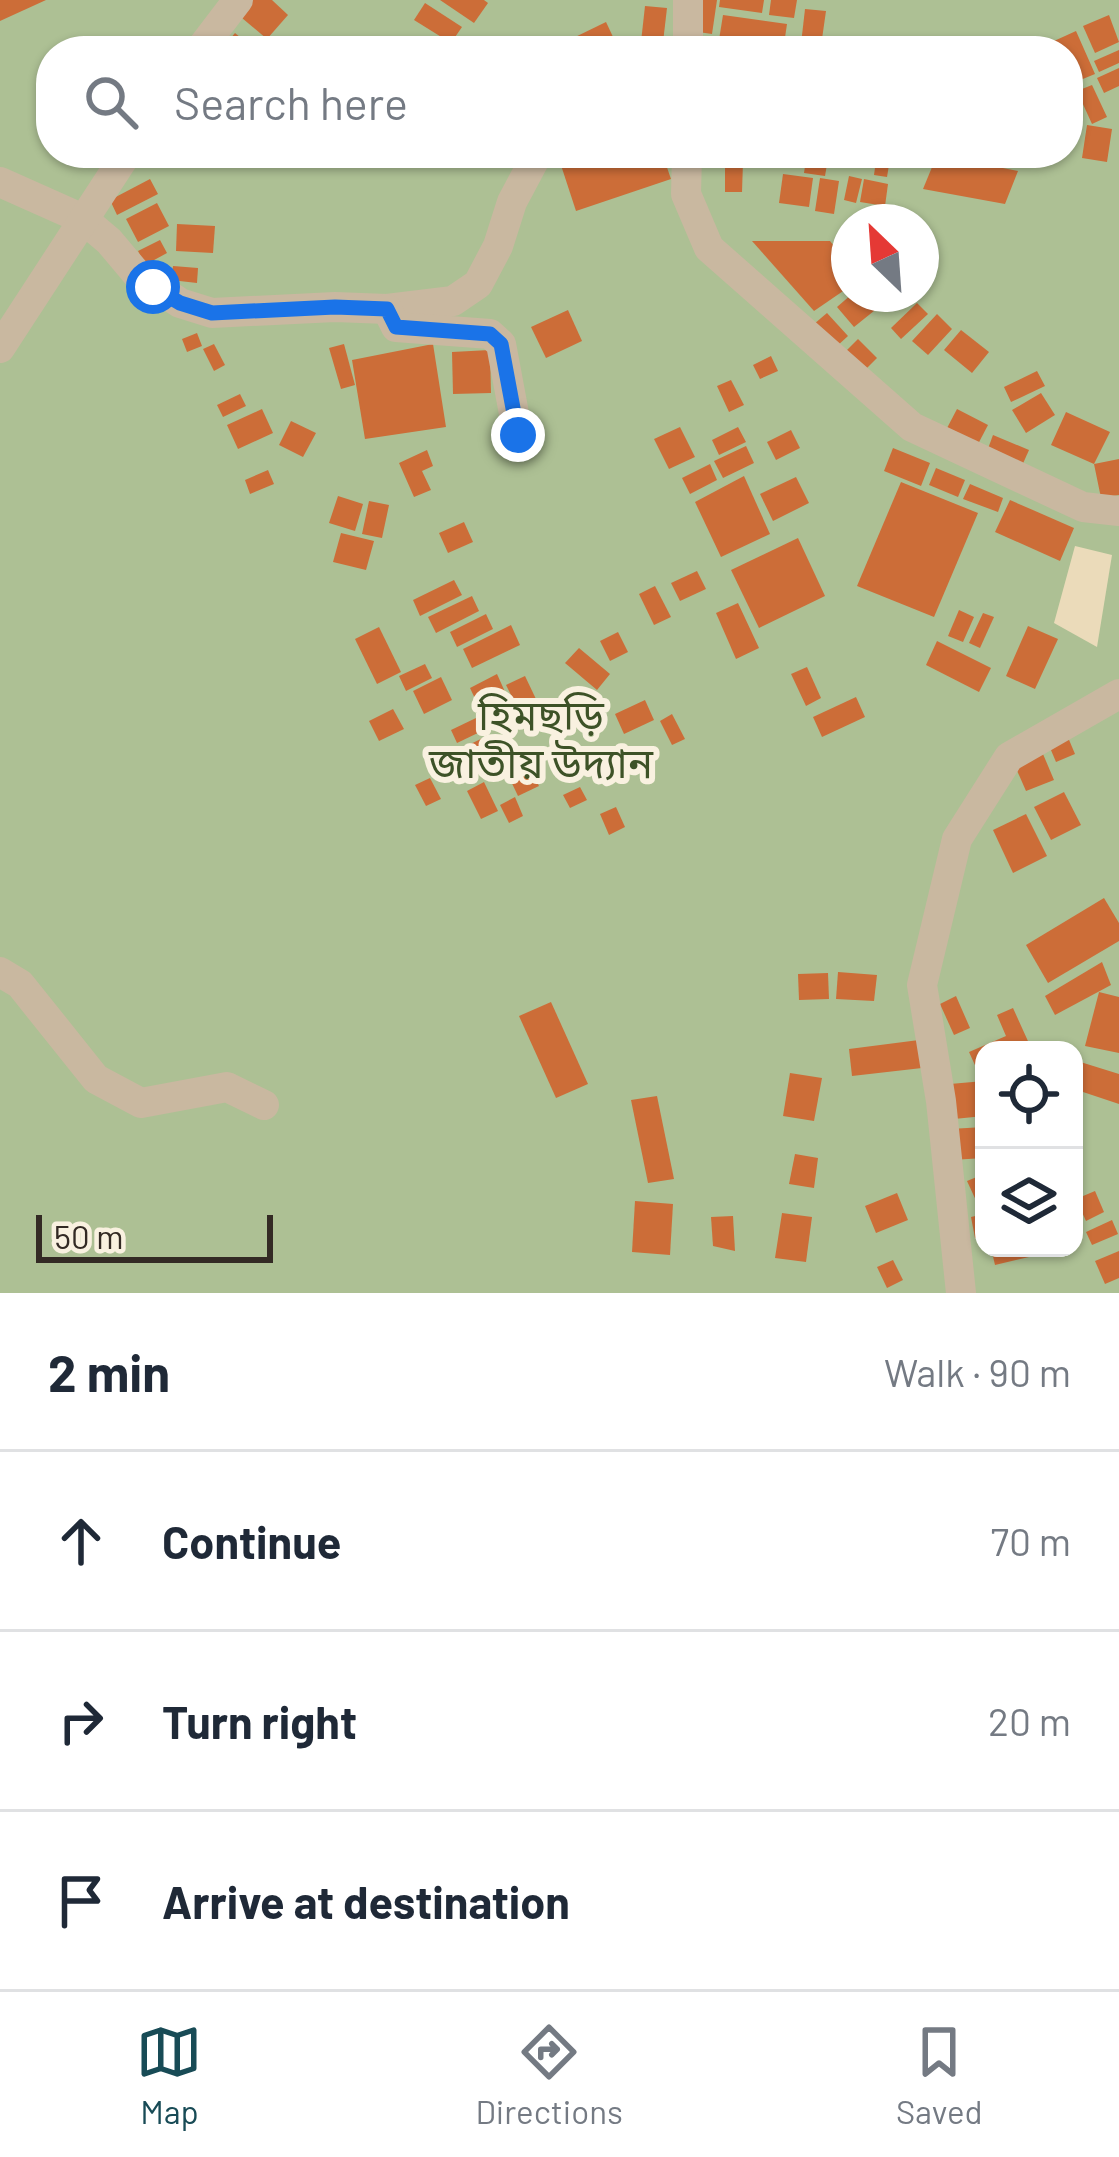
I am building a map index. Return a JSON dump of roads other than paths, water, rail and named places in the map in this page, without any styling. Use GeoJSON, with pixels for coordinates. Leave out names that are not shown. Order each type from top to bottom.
{"type":"FeatureCollection","features":[{"type":"Feature","properties":{"kind":"street"},"geometry":{"type":"LineString","coordinates":[[210,36],[238,0]]}},
{"type":"Feature","properties":{"kind":"street"},"geometry":{"type":"LineString","coordinates":[[688,0],[688,36]]}},
{"type":"Feature","properties":{"kind":"street"},"geometry":{"type":"LineString","coordinates":[[0,348],[117,168]]}},
{"type":"Feature","properties":{"kind":"street"},"geometry":{"type":"LineString","coordinates":[[0,182],[83,219],[136,273],[180,303],[212,313],[387,309],[454,301],[478,284],[530,168]]}},
{"type":"Feature","properties":{"kind":"street"},"geometry":{"type":"LineString","coordinates":[[686,168],[686,194],[709,248],[912,427],[1083,507],[1119,511]]}},
{"type":"Feature","properties":{"kind":"street"},"geometry":{"type":"LineString","coordinates":[[387,309],[396,327],[490,334],[501,344],[518,435]]}},
{"type":"Feature","properties":{"kind":"street"},"geometry":{"type":"LineString","coordinates":[[961,1293],[941,1101],[922,985],[957,839],[1009,757],[1119,694]]}},
{"type":"Feature","properties":{"kind":"street"},"geometry":{"type":"LineString","coordinates":[[0,972],[20,984],[96,1079],[140,1103],[227,1087],[264,1106]]}},
{"type":"Feature","properties":{"kind":"park label","name":"হিমছড়ি জাতীয় উদ্যান"},"geometry":{"type":"Point","coordinates":[541,740]}}]}
